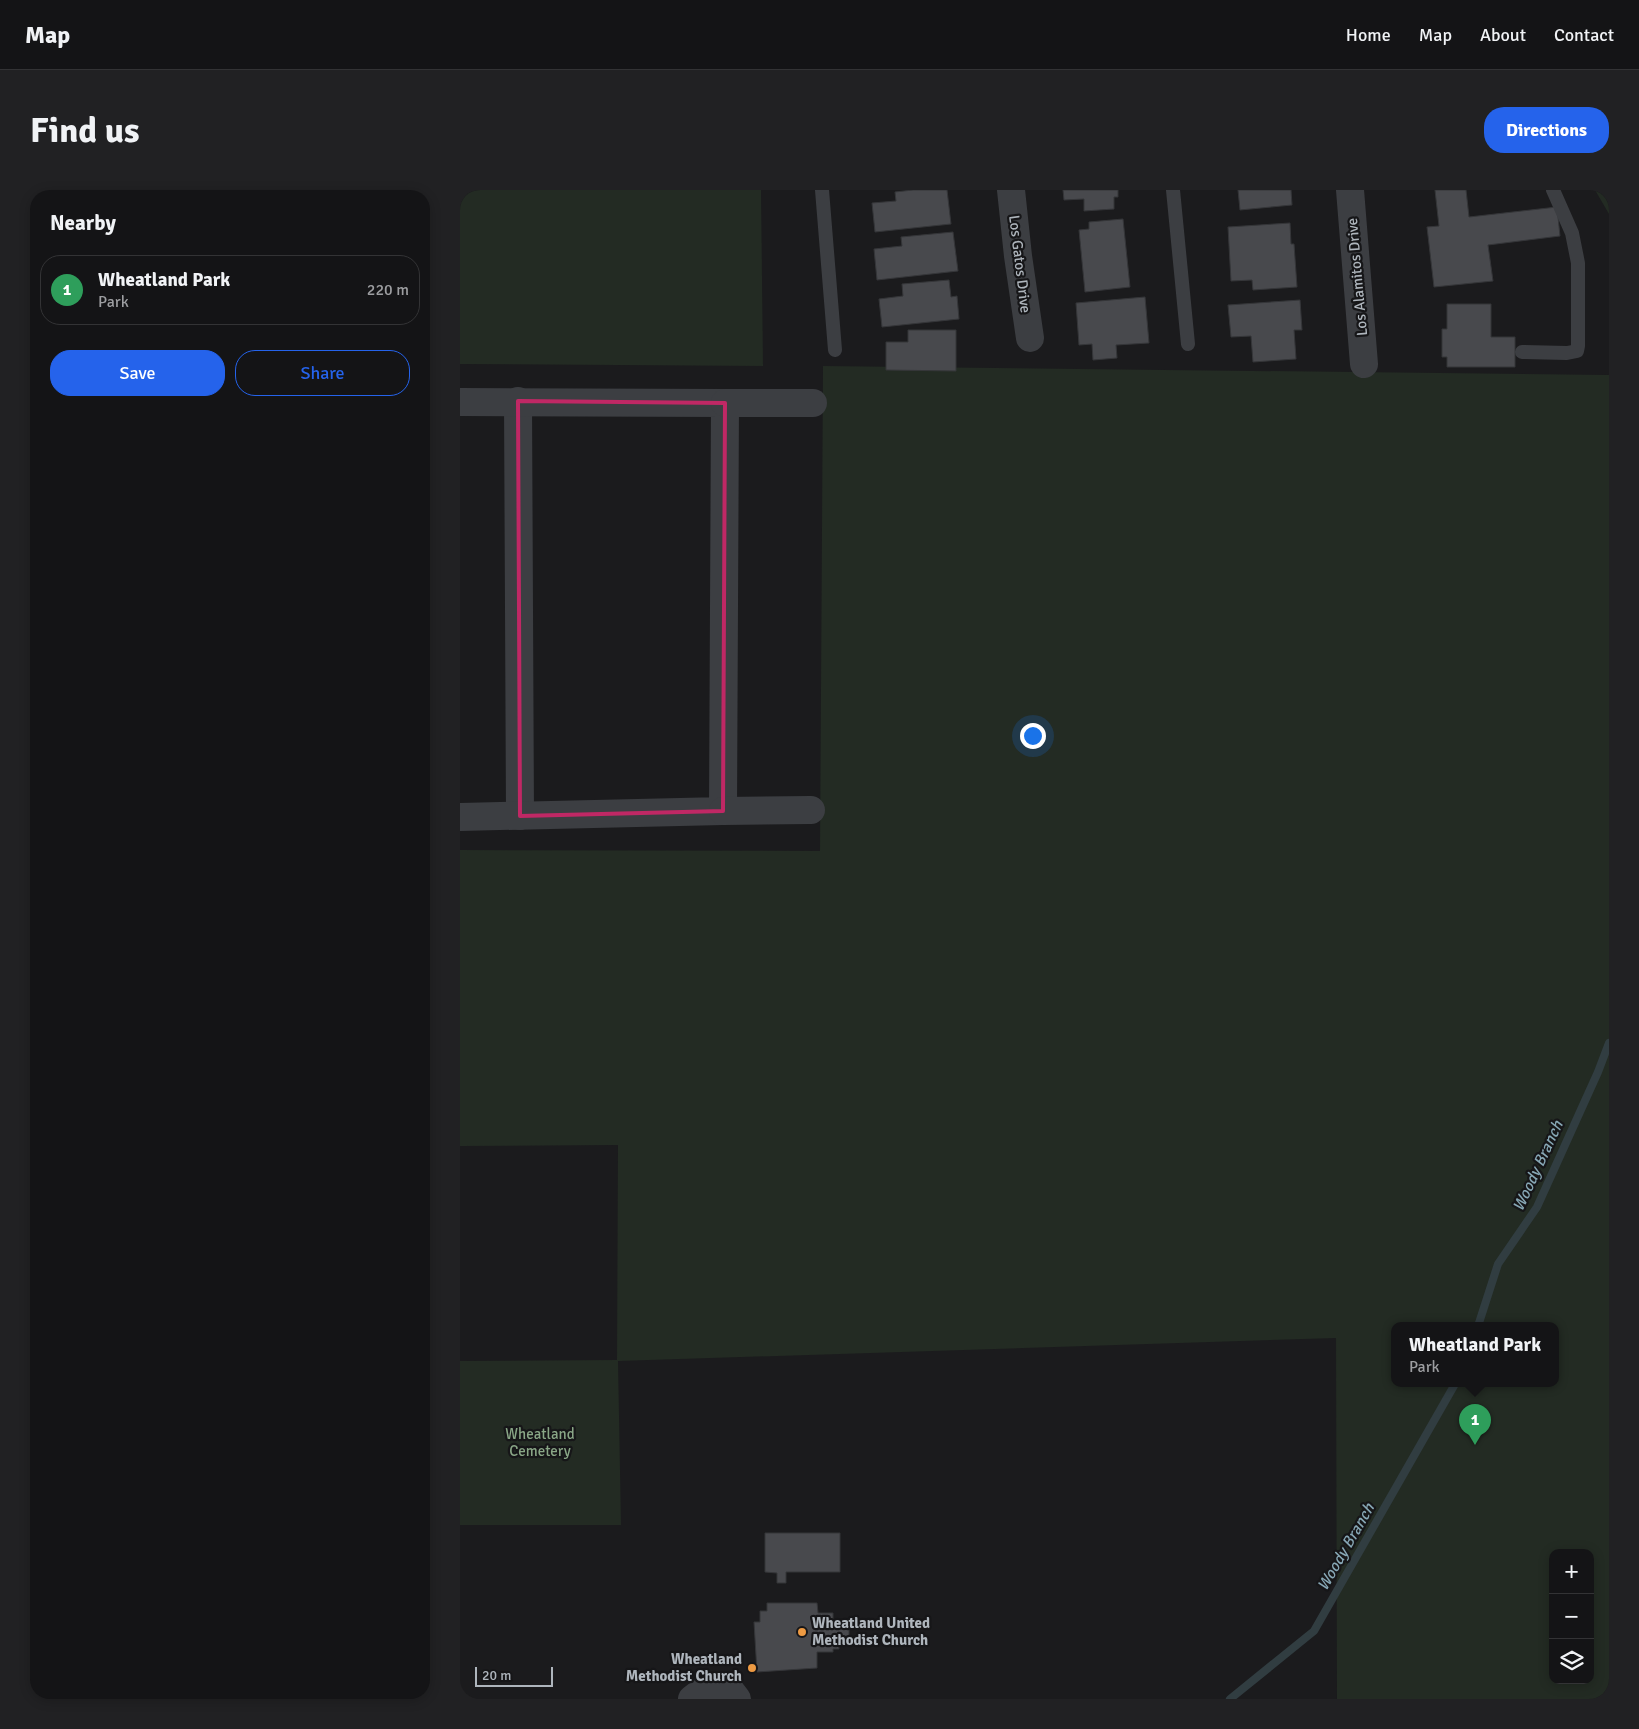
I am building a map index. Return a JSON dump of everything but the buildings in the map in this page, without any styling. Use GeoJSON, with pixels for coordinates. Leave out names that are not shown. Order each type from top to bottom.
{"type":"FeatureCollection","features":[{"type":"Feature","properties":{"kind":"street","name":"Los Gatos Drive"},"geometry":{"type":"LineString","coordinates":[[1011,190],[1030,338]]}},
{"type":"Feature","properties":{"kind":"street","name":"Los Alamitos Drive"},"geometry":{"type":"LineString","coordinates":[[1350,190],[1364,364]]}},
{"type":"Feature","properties":{"kind":"street"},"geometry":{"type":"LineString","coordinates":[[518,401],[520,816]]}},
{"type":"Feature","properties":{"kind":"street"},"geometry":{"type":"LineString","coordinates":[[460,402],[813,402]]}},
{"type":"Feature","properties":{"kind":"street"},"geometry":{"type":"LineString","coordinates":[[723,811],[725,403]]}},
{"type":"Feature","properties":{"kind":"street"},"geometry":{"type":"LineString","coordinates":[[460,817],[811,810]]}},
{"type":"Feature","properties":{"kind":"street"},"geometry":{"type":"LineString","coordinates":[[692,1699],[712,1687],[727,1686],[737,1699]]}},
{"type":"Feature","properties":{"kind":"lane"},"geometry":{"type":"LineString","coordinates":[[822,190],[835,350]]}},
{"type":"Feature","properties":{"kind":"lane"},"geometry":{"type":"LineString","coordinates":[[1173,190],[1188,344]]}},
{"type":"Feature","properties":{"kind":"lane"},"geometry":{"type":"LineString","coordinates":[[1522,352],[1567,353],[1577,351],[1578,346],[1578,263],[1572,233],[1553,190]]}},
{"type":"Feature","properties":{"kind":"highlighted area"},"geometry":{"type":"Polygon","coordinates":[[[518,401],[725,403],[723,811],[520,816],[518,401]]]}},
{"type":"Feature","properties":{"kind":"green space"},"geometry":{"type":"Polygon","coordinates":[[[460,190],[761,190],[763,366],[460,364],[460,190]]]}},
{"type":"Feature","properties":{"kind":"green space"},"geometry":{"type":"Polygon","coordinates":[[[1595,190],[1609,190],[1609,214],[1595,190]]]}},
{"type":"Feature","properties":{"kind":"green space","name":"Wheatland Cemetery"},"geometry":{"type":"Polygon","coordinates":[[[823,366],[1609,375],[1609,1699],[1337,1699],[1336,1338],[618,1361],[621,1525],[460,1525],[460,1361],[617,1360],[618,1145],[460,1146],[460,850],[820,851],[823,366]]]}},
{"type":"Feature","properties":{"kind":"waterway","name":"Woody Branch"},"geometry":{"type":"LineString","coordinates":[[1479,1322],[1498,1264],[1537,1207],[1598,1072],[1609,1043]]}},
{"type":"Feature","properties":{"kind":"waterway","name":"Woody Branch"},"geometry":{"type":"LineString","coordinates":[[1230,1699],[1314,1631],[1453,1387]]}},
{"type":"Feature","properties":{"kind":"place","name":"Wheatland Park"},"geometry":{"type":"Point","coordinates":[1475,1445]}},
{"type":"Feature","properties":{"kind":"place","name":"Wheatland United Methodist Church"},"geometry":{"type":"Point","coordinates":[802,1632]}},
{"type":"Feature","properties":{"kind":"place","name":"Wheatland Methodist Church"},"geometry":{"type":"Point","coordinates":[752,1668]}}]}
